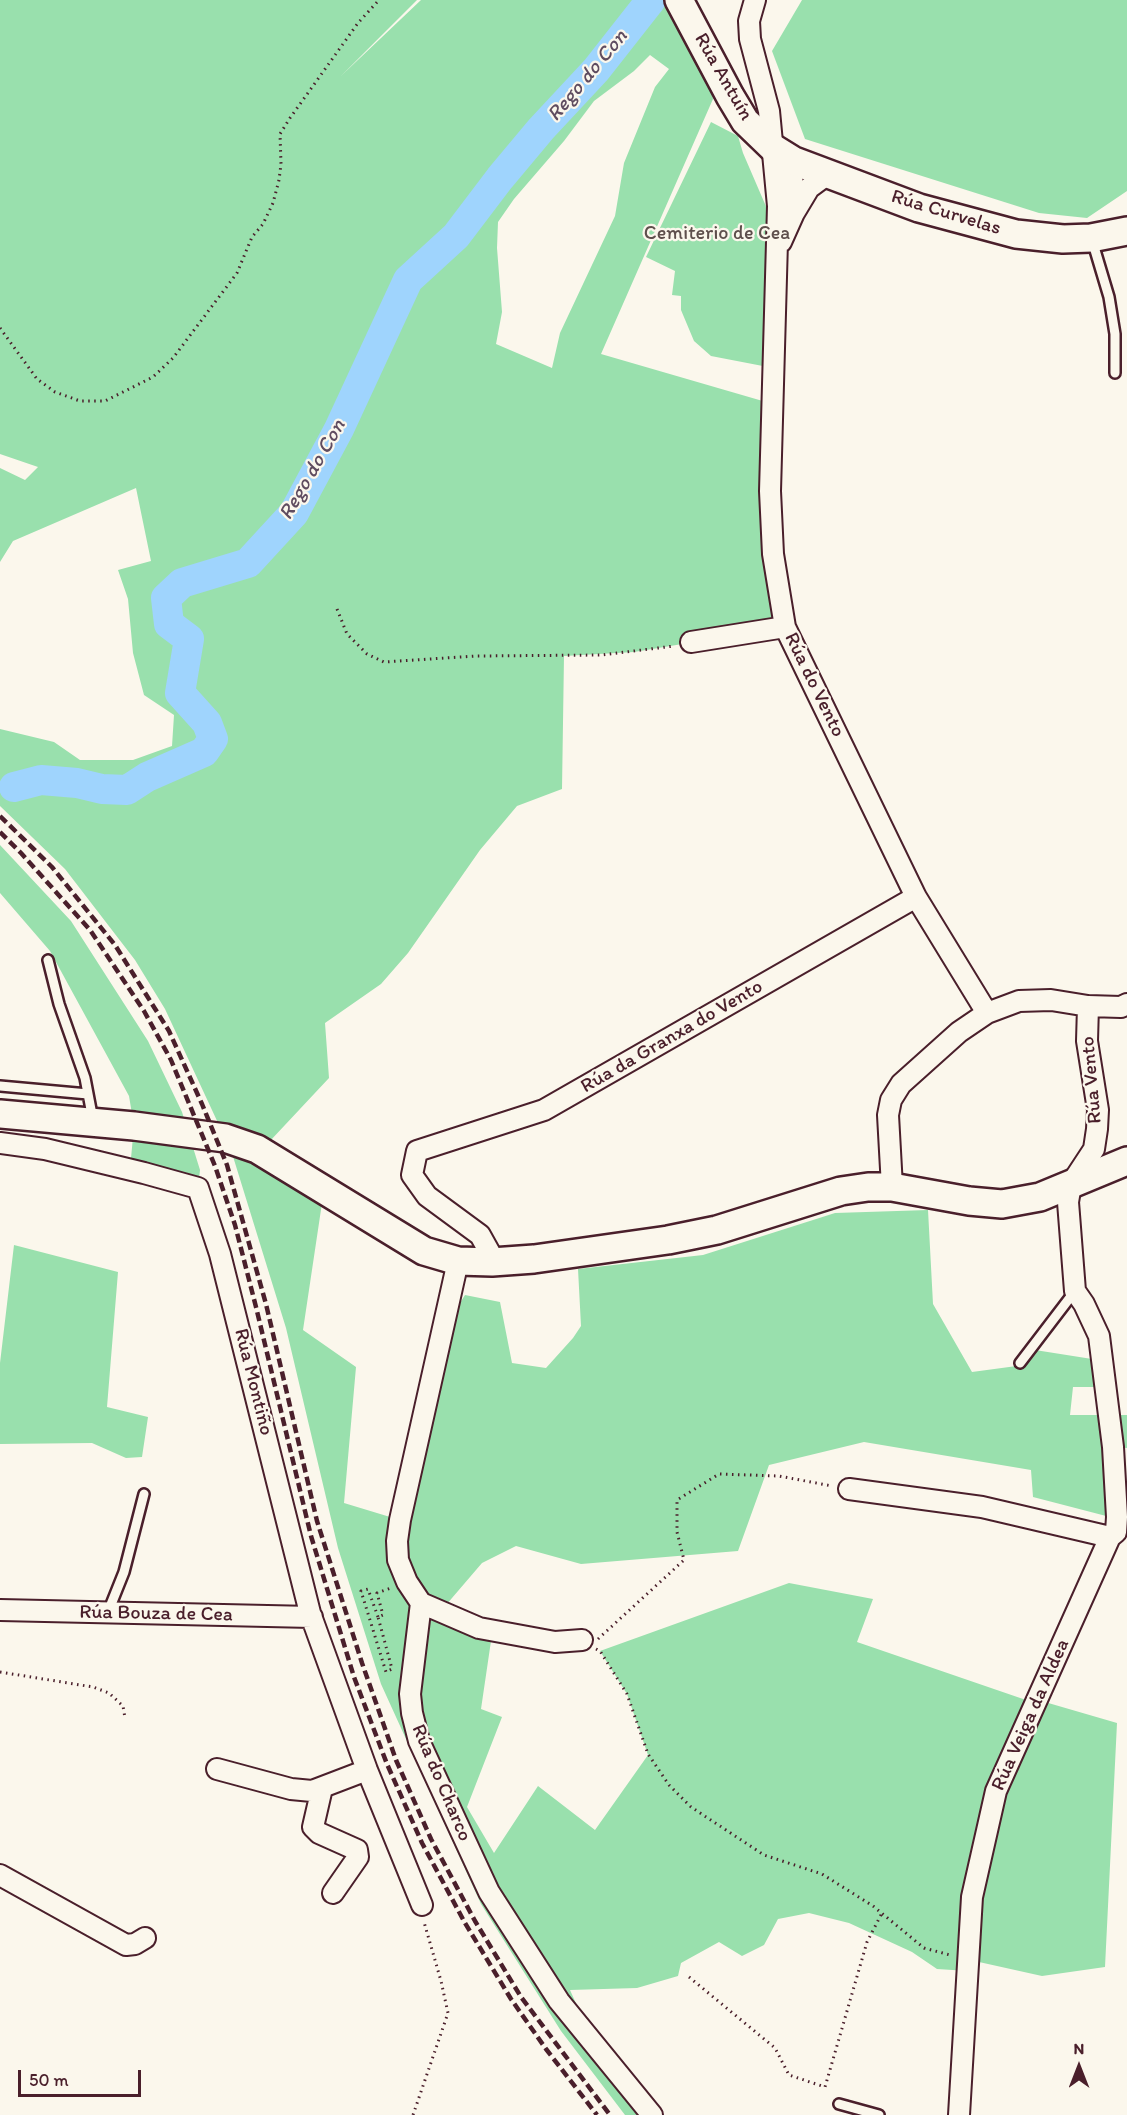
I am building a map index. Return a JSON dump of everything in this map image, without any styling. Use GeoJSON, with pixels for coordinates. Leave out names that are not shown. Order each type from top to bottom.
{"type":"FeatureCollection","features":[{"type":"Feature","properties":{"kind":"main road","name":"Rúa Antuín"},"geometry":{"type":"LineString","coordinates":[[679,0],[745,121],[784,155]]}},
{"type":"Feature","properties":{"kind":"main road","name":"Rúa Curvelas"},"geometry":{"type":"LineString","coordinates":[[784,155],[919,208],[1006,231],[1063,239],[1091,238],[1127,231]]}},
{"type":"Feature","properties":{"kind":"main road"},"geometry":{"type":"LineString","coordinates":[[0,1114],[93,1122],[225,1138],[257,1149],[424,1251],[458,1261],[495,1262],[534,1259],[668,1240],[749,1221],[841,1191],[868,1187],[892,1187],[969,1201],[1002,1204],[1040,1197],[1127,1161]]}},
{"type":"Feature","properties":{"kind":"street"},"geometry":{"type":"LineString","coordinates":[[755,0],[749,21],[750,39],[784,155]]}},
{"type":"Feature","properties":{"kind":"street","name":"Rúa do Vento"},"geometry":{"type":"LineString","coordinates":[[784,155],[789,226]]}},
{"type":"Feature","properties":{"kind":"street","name":"Rúa do Vento"},"geometry":{"type":"LineString","coordinates":[[784,155],[778,206],[770,491],[773,554],[785,627],[916,897],[987,1013]]}},
{"type":"Feature","properties":{"kind":"street","name":"Rúa do Vento"},"geometry":{"type":"LineString","coordinates":[[778,250],[809,188],[828,174]]}},
{"type":"Feature","properties":{"kind":"street"},"geometry":{"type":"LineString","coordinates":[[691,642],[785,627]]}},
{"type":"Feature","properties":{"kind":"street","name":"Rúa da Granxa do Vento"},"geometry":{"type":"LineString","coordinates":[[495,1262],[480,1235],[427,1196],[412,1175],[417,1151],[544,1110],[916,897]]}},
{"type":"Feature","properties":{"kind":"street"},"geometry":{"type":"LineString","coordinates":[[892,1187],[888,1115],[891,1100],[901,1084],[960,1032],[987,1013],[1018,1001],[1051,1000],[1121,1007],[1127,1004]]}},
{"type":"Feature","properties":{"kind":"street","name":"Rúa Vento"},"geometry":{"type":"LineString","coordinates":[[1071,1184],[1094,1149],[1098,1129],[1098,1110],[1087,1041],[1088,1005]]}},
{"type":"Feature","properties":{"kind":"street","name":"Rúa Montiño"},"geometry":{"type":"LineString","coordinates":[[0,1143],[45,1149],[198,1188],[220,1254],[312,1617],[367,1770],[422,1905]]}},
{"type":"Feature","properties":{"kind":"street"},"geometry":{"type":"LineString","coordinates":[[849,1489],[982,1507],[1118,1536],[1113,1447],[1099,1336],[1084,1304],[1075,1291],[1068,1202],[1071,1184]]}},
{"type":"Feature","properties":{"kind":"street"},"geometry":{"type":"LineString","coordinates":[[458,1261],[400,1520],[397,1541],[398,1560],[407,1582],[421,1603],[479,1628],[555,1642],[587,1643]]}},
{"type":"Feature","properties":{"kind":"street","name":"Rúa Veiga da Aldea"},"geometry":{"type":"LineString","coordinates":[[959,2115],[972,1897],[996,1791],[1118,1536]]}},
{"type":"Feature","properties":{"kind":"street","name":"Rúa do Charco"},"geometry":{"type":"LineString","coordinates":[[421,1603],[410,1694],[419,1741],[489,1892],[559,2001],[652,2115]]}},
{"type":"Feature","properties":{"kind":"street","name":"Rúa Bouza de Cea"},"geometry":{"type":"LineString","coordinates":[[0,1610],[312,1617]]}},
{"type":"Feature","properties":{"kind":"street"},"geometry":{"type":"LineString","coordinates":[[217,1769],[291,1789],[312,1791],[367,1770]]}},
{"type":"Feature","properties":{"kind":"street"},"geometry":{"type":"LineString","coordinates":[[322,1788],[313,1827],[319,1833],[357,1850],[358,1857],[333,1893]]}},
{"type":"Feature","properties":{"kind":"street"},"geometry":{"type":"LineString","coordinates":[[0,1875],[126,1944],[135,1944],[145,1938]]}},
{"type":"Feature","properties":{"kind":"lane"},"geometry":{"type":"LineString","coordinates":[[1091,238],[1109,297],[1115,334],[1115,373]]}},
{"type":"Feature","properties":{"kind":"lane"},"geometry":{"type":"LineString","coordinates":[[48,960],[59,1004],[85,1078],[93,1122]]}},
{"type":"Feature","properties":{"kind":"lane"},"geometry":{"type":"LineString","coordinates":[[0,1086],[88,1094]]}},
{"type":"Feature","properties":{"kind":"lane"},"geometry":{"type":"LineString","coordinates":[[1020,1363],[1075,1291]]}},
{"type":"Feature","properties":{"kind":"lane"},"geometry":{"type":"LineString","coordinates":[[108,1612],[124,1572],[144,1494]]}},
{"type":"Feature","properties":{"kind":"lane"},"geometry":{"type":"LineString","coordinates":[[839,2104],[879,2115]]}},
{"type":"Feature","properties":{"kind":"path"},"geometry":{"type":"LineString","coordinates":[[0,328],[37,379],[55,392],[80,401],[105,401],[153,377],[173,358],[237,273],[252,237],[263,224],[273,203],[281,164],[280,134],[358,23],[379,0]]}},
{"type":"Feature","properties":{"kind":"path"},"geometry":{"type":"LineString","coordinates":[[337,609],[347,634],[367,654],[384,662],[476,656],[602,655],[656,649],[691,642]]}},
{"type":"Feature","properties":{"kind":"path"},"geometry":{"type":"LineString","coordinates":[[849,1489],[779,1476],[719,1474],[677,1500],[677,1532],[684,1560],[587,1643],[600,1652],[627,1694],[648,1755],[669,1785],[691,1808],[764,1855],[822,1874],[882,1913],[924,1947],[968,1959]]}},
{"type":"Feature","properties":{"kind":"path"},"geometry":{"type":"LineString","coordinates":[[378,1617],[383,1615],[377,1593],[407,1582]]}},
{"type":"Feature","properties":{"kind":"path"},"geometry":{"type":"LineString","coordinates":[[368,1589],[378,1617],[392,1669],[386,1672],[360,1591],[368,1589]]}},
{"type":"Feature","properties":{"kind":"path"},"geometry":{"type":"LineString","coordinates":[[0,1672],[93,1687],[109,1693],[123,1706],[125,1718]]}},
{"type":"Feature","properties":{"kind":"path"},"geometry":{"type":"LineString","coordinates":[[413,2115],[448,2013],[423,1920],[422,1905]]}},
{"type":"Feature","properties":{"kind":"path"},"geometry":{"type":"LineString","coordinates":[[689,1977],[776,2048],[789,2075],[825,2087],[867,1942],[882,1913]]}},
{"type":"Feature","properties":{"kind":"green space"},"geometry":{"type":"Polygon","coordinates":[[[0,0],[417,0],[341,76],[421,0],[676,0],[706,66],[713,99],[601,354],[773,404],[785,627],[634,652],[564,656],[562,789],[517,806],[480,850],[408,953],[381,984],[325,1023],[329,1078],[270,1141],[272,1159],[225,1138],[165,1009],[135,960],[65,869],[0,806],[0,729],[54,742],[80,760],[133,760],[172,746],[174,715],[144,695],[133,653],[128,599],[118,570],[151,561],[136,488],[13,541],[0,562],[0,468],[25,480],[38,467],[0,454],[0,0]],[[650,55],[634,71],[594,101],[498,222],[497,248],[502,312],[496,344],[552,368],[560,333],[615,216],[624,163],[655,87],[669,69],[650,55]]]}},
{"type":"Feature","properties":{"kind":"green space"},"geometry":{"type":"Polygon","coordinates":[[[802,0],[1127,0],[1127,191],[1087,218],[1039,213],[805,139],[772,51],[802,0]]]}},
{"type":"Feature","properties":{"kind":"green space","name":"Cemiterio de Cea"},"geometry":{"type":"Polygon","coordinates":[[[711,122],[738,136],[771,218],[768,367],[711,356],[694,341],[681,310],[681,296],[672,295],[675,271],[646,257],[711,122]]]}},
{"type":"Feature","properties":{"kind":"green space"},"geometry":{"type":"Polygon","coordinates":[[[0,845],[71,921],[148,1041],[182,1112],[200,1170],[198,1188],[130,1169],[134,1126],[129,1096],[50,951],[0,893],[0,845]]]}},
{"type":"Feature","properties":{"kind":"green space"},"geometry":{"type":"Polygon","coordinates":[[[231,1150],[322,1203],[303,1330],[356,1367],[344,1503],[400,1520],[442,1332],[465,1295],[500,1302],[512,1363],[546,1368],[581,1326],[578,1269],[703,1255],[835,1213],[928,1210],[933,1304],[972,1372],[1024,1365],[1035,1350],[1092,1359],[1095,1387],[1073,1387],[1070,1415],[1127,1415],[1127,1448],[1113,1447],[1110,1517],[1033,1497],[1031,1470],[864,1442],[769,1465],[738,1551],[581,1564],[516,1546],[482,1563],[440,1612],[466,1623],[491,1641],[481,1709],[502,1717],[467,1807],[494,1853],[538,1786],[595,1830],[648,1755],[627,1694],[600,1651],[789,1583],[873,1599],[857,1642],[1026,1700],[1038,1700],[1117,1723],[1105,1967],[1042,1976],[970,1960],[968,1971],[937,1969],[912,1952],[849,1923],[809,1913],[778,1919],[764,1945],[742,1956],[719,1942],[681,1963],[678,1976],[637,1988],[570,1990],[578,2008],[663,2115],[625,2115],[561,2031],[481,1904],[381,1684],[338,1548],[286,1328],[231,1150]]]}},
{"type":"Feature","properties":{"kind":"green space"},"geometry":{"type":"Polygon","coordinates":[[[14,1245],[118,1272],[107,1407],[148,1417],[142,1457],[126,1458],[92,1443],[0,1444],[0,1363],[14,1245]]]}},
{"type":"Feature","properties":{"kind":"waterway","name":"Rego do Con"},"geometry":{"type":"LineString","coordinates":[[14,787],[41,780],[77,783],[102,789],[127,790],[147,777],[204,752],[213,739],[207,723],[180,693],[189,639],[169,624],[166,598],[182,583],[248,563],[294,513],[339,429],[408,280],[456,236],[500,178],[541,129],[596,70],[651,0]]}},
{"type":"Feature","properties":{"kind":"railway"},"geometry":{"type":"LineString","coordinates":[[0,816],[52,867],[115,945],[169,1031],[227,1165],[266,1304],[317,1521],[362,1663],[396,1760],[431,1839],[475,1921],[521,1997],[610,2115]]}},
{"type":"Feature","properties":{"kind":"railway"},"geometry":{"type":"LineString","coordinates":[[0,832],[90,930],[144,1011],[171,1060],[215,1166],[235,1225],[311,1536],[354,1677],[387,1764],[422,1843],[465,1923],[511,1999],[597,2115]]}}]}
